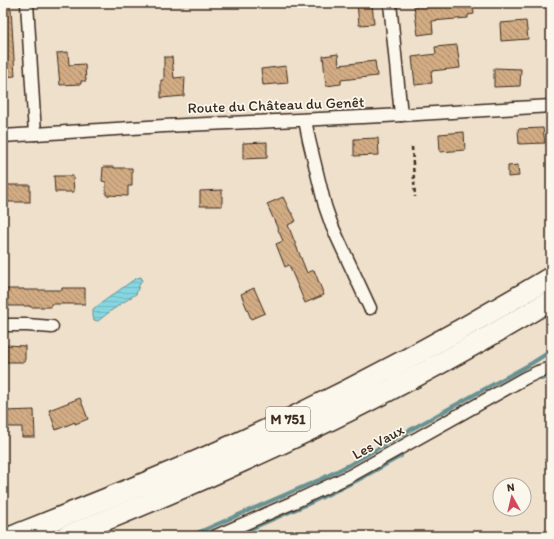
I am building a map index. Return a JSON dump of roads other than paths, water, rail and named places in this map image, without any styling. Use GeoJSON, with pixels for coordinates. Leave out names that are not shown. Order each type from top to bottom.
{"type":"FeatureCollection","features":[{"type":"Feature","properties":{"kind":"highway","name":"M 751"},"geometry":{"type":"LineString","coordinates":[[13,536],[143,484],[290,418],[366,381],[434,345],[551,277]]}},
{"type":"Feature","properties":{"kind":"highway","name":"M 751"},"geometry":{"type":"LineString","coordinates":[[66,536],[150,502],[299,436],[443,362],[551,300]]}},
{"type":"Feature","properties":{"kind":"street"},"geometry":{"type":"LineString","coordinates":[[27,3],[35,134]]}},
{"type":"Feature","properties":{"kind":"street"},"geometry":{"type":"LineString","coordinates":[[390,3],[401,115]]}},
{"type":"Feature","properties":{"kind":"street","name":"Route du Château du Genêt"},"geometry":{"type":"LineString","coordinates":[[3,136],[551,106]]}},
{"type":"Feature","properties":{"kind":"street"},"geometry":{"type":"LineString","coordinates":[[305,120],[325,206],[332,226],[370,308]]}},
{"type":"Feature","properties":{"kind":"street"},"geometry":{"type":"LineString","coordinates":[[3,325],[52,327]]}},
{"type":"Feature","properties":{"kind":"street","name":"Les Vaux"},"geometry":{"type":"LineString","coordinates":[[216,536],[350,476],[525,378],[551,368]]}},
{"type":"Feature","properties":{"kind":"water"},"geometry":{"type":"Polygon","coordinates":[[[141,277],[142,280],[136,294],[98,321],[94,320],[93,309],[132,281],[141,277]]]}},
{"type":"Feature","properties":{"kind":"waterway"},"geometry":{"type":"LineString","coordinates":[[190,536],[321,479],[349,465],[551,351]]}},
{"type":"Feature","properties":{"kind":"waterway"},"geometry":{"type":"LineString","coordinates":[[542,379],[551,375]]}},
{"type":"Feature","properties":{"kind":"waterway"},"geometry":{"type":"LineString","coordinates":[[234,536],[308,504],[358,480],[401,456]]}}]}
